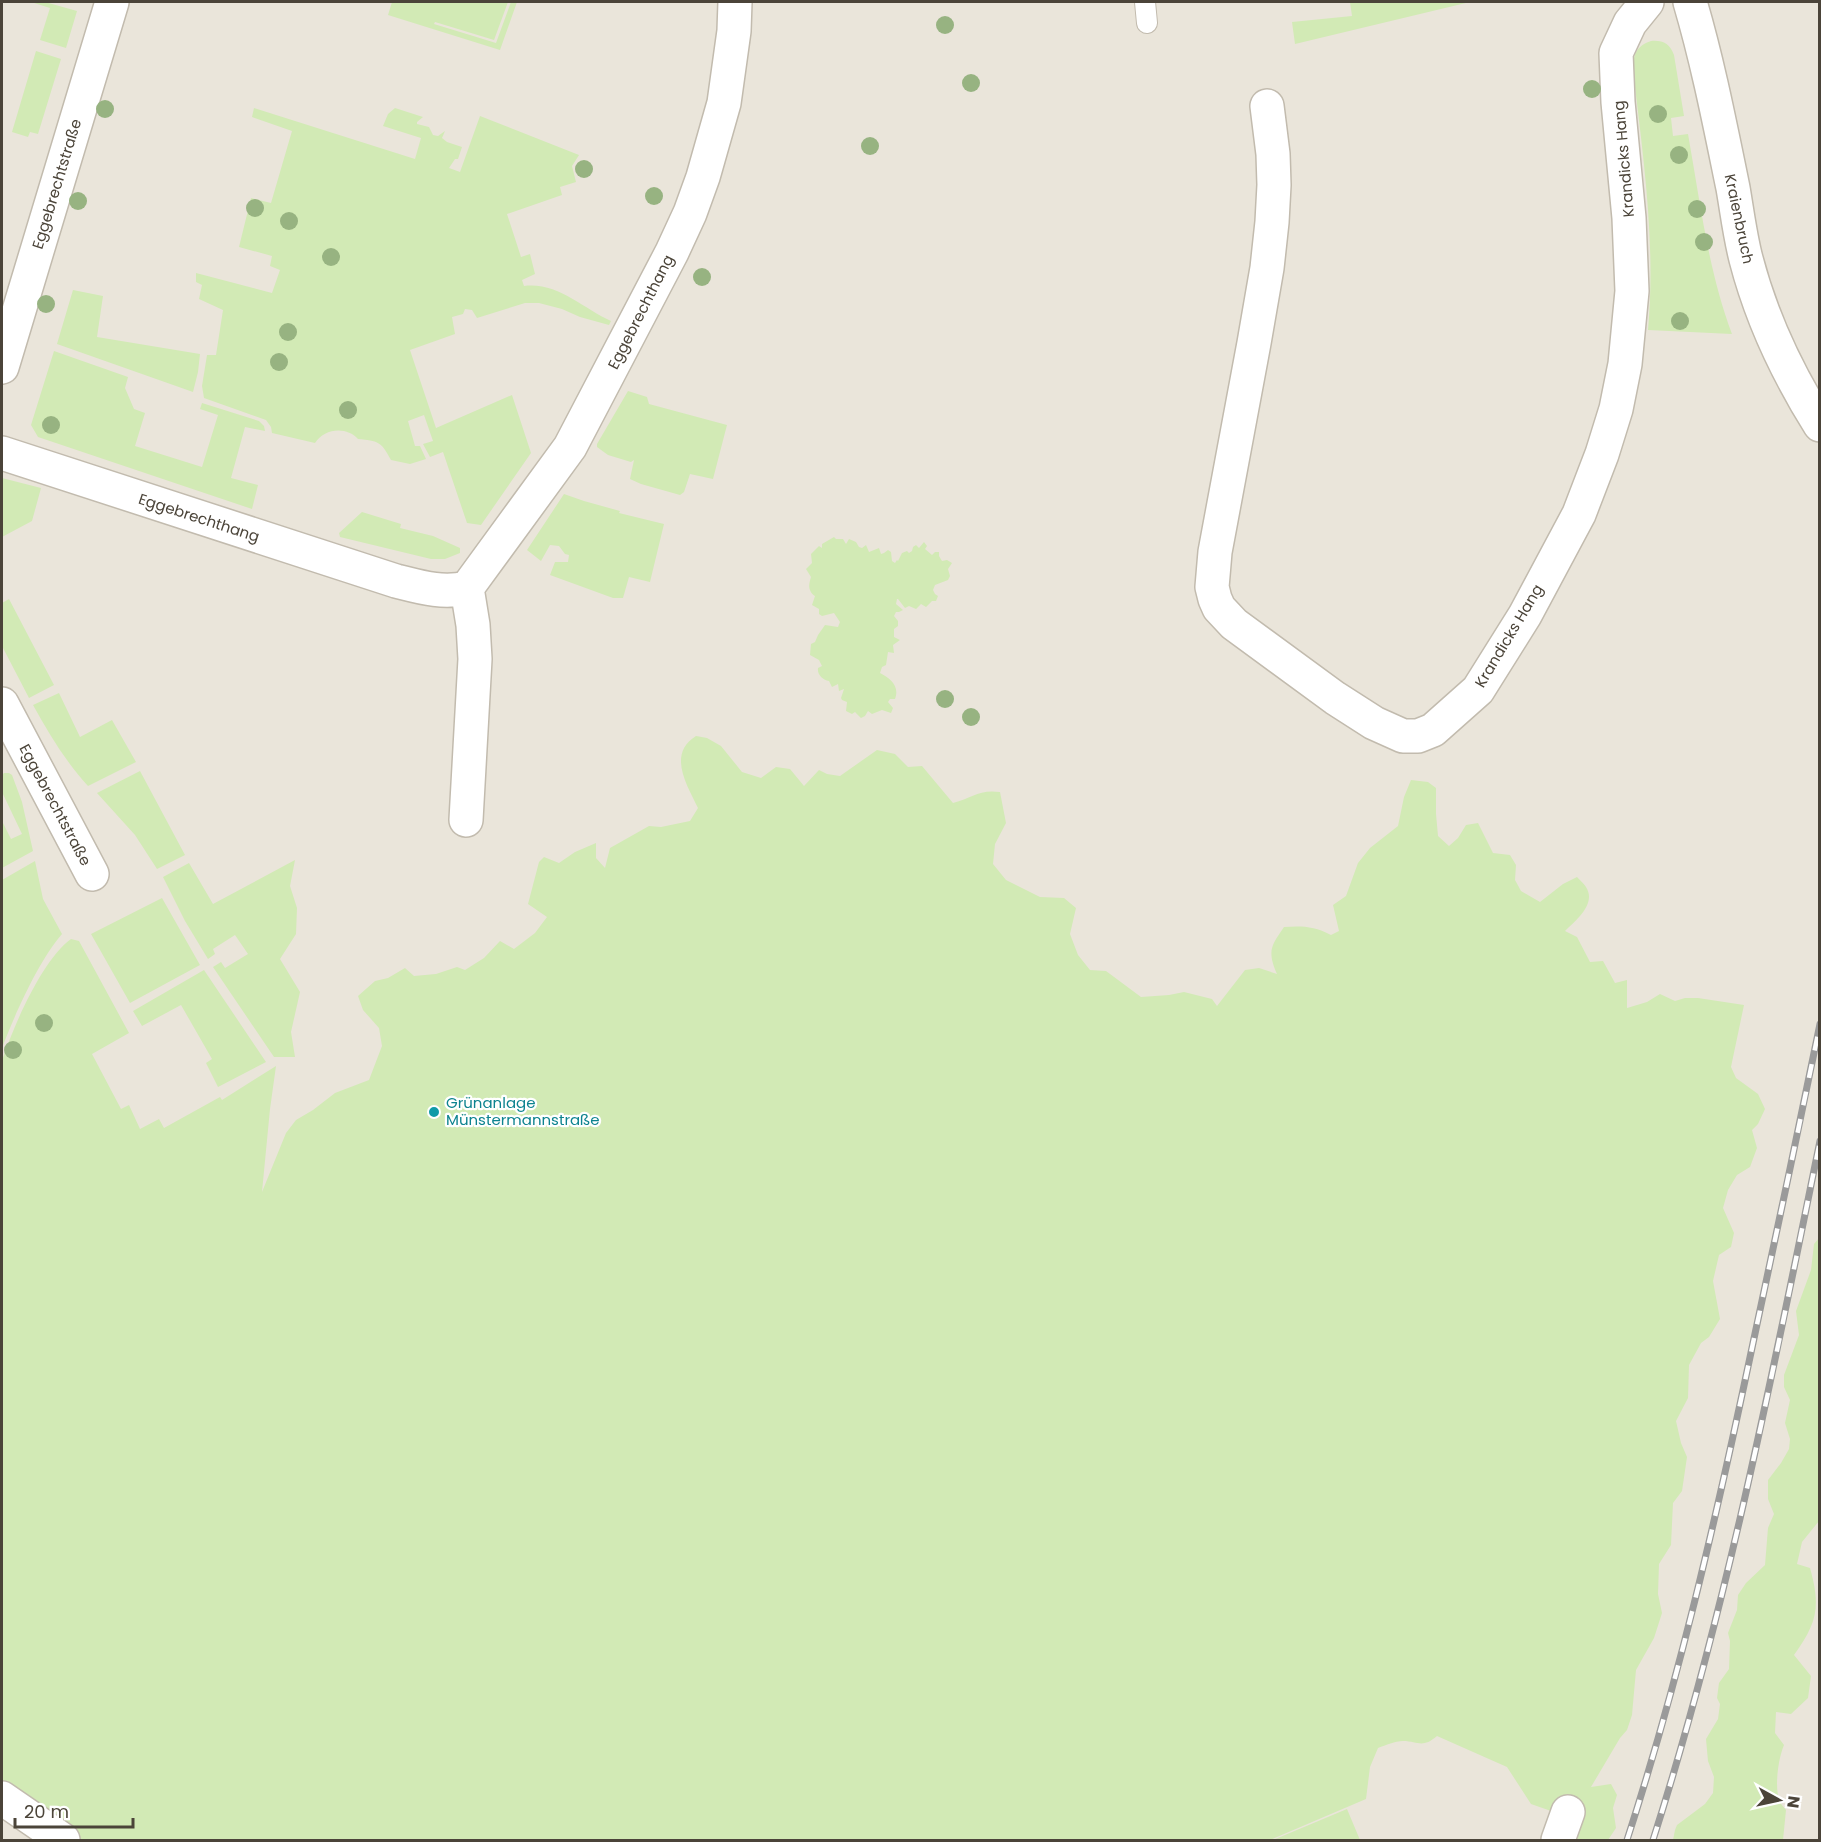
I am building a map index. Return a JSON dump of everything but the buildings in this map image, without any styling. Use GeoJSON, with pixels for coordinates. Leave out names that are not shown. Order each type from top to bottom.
{"type":"FeatureCollection","features":[{"type":"Feature","properties":{"kind":"street","name":"Eggebrechtstraße"},"geometry":{"type":"LineString","coordinates":[[2,367],[112,2]]}},
{"type":"Feature","properties":{"kind":"street","name":"Eggebrechthang"},"geometry":{"type":"LineString","coordinates":[[2,453],[396,581],[438,591],[456,591],[467,588],[570,447],[690,213],[724,103],[734,31],[735,2]]}},
{"type":"Feature","properties":{"kind":"street","name":"Krandicks Hang"},"geometry":{"type":"LineString","coordinates":[[1266,106],[1274,164],[1271,234],[1252,355],[1215,552],[1212,588],[1219,608],[1234,624],[1335,698],[1403,736],[1418,735],[1433,730],[1478,690],[1525,615],[1579,514],[1602,454],[1616,409],[1625,364],[1632,291],[1629,218],[1618,102],[1616,52],[1630,23],[1647,2]]}},
{"type":"Feature","properties":{"kind":"street","name":"Kraienbruch"},"geometry":{"type":"LineString","coordinates":[[1690,2],[1718,112],[1746,259],[1776,342],[1797,388],[1820,425]]}},
{"type":"Feature","properties":{"kind":"street"},"geometry":{"type":"LineString","coordinates":[[466,820],[475,659],[473,625],[467,588]]}},
{"type":"Feature","properties":{"kind":"street","name":"Eggebrechtstraße"},"geometry":{"type":"LineString","coordinates":[[2,704],[92,874]]}},
{"type":"Feature","properties":{"kind":"street"},"geometry":{"type":"LineString","coordinates":[[2,1798],[63,1840]]}},
{"type":"Feature","properties":{"kind":"lane"},"geometry":{"type":"LineString","coordinates":[[1145,2],[1147,23]]}},
{"type":"Feature","properties":{"kind":"shaded area"},"geometry":{"type":"Polygon","coordinates":[[[2,2],[1819,2],[1819,1840],[2,1840],[2,2]]]}},
{"type":"Feature","properties":{"kind":"green space"},"geometry":{"type":"Polygon","coordinates":[[[31,2],[45,2],[77,11],[66,48],[40,40],[50,8],[31,2]]]}},
{"type":"Feature","properties":{"kind":"green space"},"geometry":{"type":"Polygon","coordinates":[[[392,2],[508,2],[494,40],[435,22],[434,24],[496,43],[511,2],[517,2],[500,50],[388,15],[392,2]]]}},
{"type":"Feature","properties":{"kind":"green space"},"geometry":{"type":"Polygon","coordinates":[[[1350,2],[1470,2],[1295,44],[1292,22],[1352,16],[1350,2]]]}},
{"type":"Feature","properties":{"kind":"green space"},"geometry":{"type":"Polygon","coordinates":[[[1651,41],[1666,43],[1674,55],[1684,116],[1671,118],[1673,136],[1688,134],[1711,260],[1732,334],[1648,330],[1649,232],[1633,70],[1636,52],[1651,41]]]}},
{"type":"Feature","properties":{"kind":"green space"},"geometry":{"type":"Polygon","coordinates":[[[36,51],[61,59],[38,134],[30,132],[28,137],[12,132],[36,51]]]}},
{"type":"Feature","properties":{"kind":"green space"},"geometry":{"type":"Polygon","coordinates":[[[254,108],[415,159],[421,138],[383,126],[388,114],[395,108],[423,117],[417,124],[429,127],[433,135],[438,136],[445,131],[442,138],[462,147],[458,159],[455,159],[449,168],[460,172],[480,116],[579,155],[572,166],[576,182],[560,187],[562,195],[507,214],[521,257],[530,254],[535,274],[522,280],[524,286],[548,288],[559,292],[611,321],[609,325],[539,303],[525,303],[477,318],[472,310],[465,309],[463,314],[452,317],[455,334],[410,350],[436,428],[512,395],[531,453],[481,525],[467,523],[443,452],[430,457],[423,444],[433,441],[424,415],[408,421],[415,446],[420,446],[426,459],[410,464],[391,460],[378,443],[358,439],[348,432],[336,430],[324,434],[315,443],[272,433],[266,420],[204,398],[202,386],[207,355],[216,355],[223,310],[199,299],[202,285],[196,282],[196,273],[272,293],[280,270],[270,266],[272,256],[239,247],[251,198],[271,203],[292,131],[252,117],[254,108]]]}},
{"type":"Feature","properties":{"kind":"green space"},"geometry":{"type":"Polygon","coordinates":[[[73,290],[103,296],[97,337],[200,354],[193,392],[57,344],[73,290]]]}},
{"type":"Feature","properties":{"kind":"green space"},"geometry":{"type":"Polygon","coordinates":[[[54,351],[128,377],[125,388],[134,409],[145,413],[135,446],[202,467],[218,415],[200,409],[202,403],[259,421],[265,431],[245,427],[231,478],[258,485],[252,509],[38,437],[31,425],[54,351]]]}},
{"type":"Feature","properties":{"kind":"green space"},"geometry":{"type":"Polygon","coordinates":[[[628,391],[647,397],[649,404],[727,425],[713,479],[690,474],[684,492],[680,495],[630,479],[634,460],[631,462],[608,455],[597,447],[628,391]]]}},
{"type":"Feature","properties":{"kind":"green space"},"geometry":{"type":"Polygon","coordinates":[[[2,478],[41,488],[32,521],[2,537],[2,478]]]}},
{"type":"Feature","properties":{"kind":"green space"},"geometry":{"type":"Polygon","coordinates":[[[564,494],[620,511],[619,513],[664,524],[650,582],[629,577],[623,598],[613,598],[550,575],[555,562],[568,562],[569,555],[565,554],[559,546],[550,545],[541,561],[527,550],[564,494]]]}},
{"type":"Feature","properties":{"kind":"green space"},"geometry":{"type":"Polygon","coordinates":[[[362,512],[401,524],[400,528],[433,536],[460,548],[460,553],[445,559],[431,559],[340,537],[339,533],[362,512]]]}},
{"type":"Feature","properties":{"kind":"green space"},"geometry":{"type":"Polygon","coordinates":[[[834,537],[843,539],[846,544],[849,539],[862,548],[866,545],[869,552],[879,548],[881,554],[888,550],[895,563],[902,553],[907,551],[909,553],[916,545],[919,548],[924,542],[927,546],[925,549],[932,555],[939,552],[942,561],[947,560],[952,563],[948,569],[950,576],[948,580],[935,585],[933,590],[938,596],[936,601],[932,601],[926,607],[921,604],[916,609],[909,606],[905,608],[897,599],[896,604],[903,610],[896,612],[894,616],[898,621],[898,626],[894,629],[894,637],[900,640],[893,645],[894,653],[888,652],[886,665],[882,667],[880,673],[895,686],[895,699],[890,699],[888,702],[893,708],[891,713],[882,710],[872,714],[868,711],[861,718],[855,712],[852,714],[846,711],[847,702],[841,698],[844,689],[839,691],[838,684],[832,687],[829,681],[821,677],[818,673],[818,668],[822,666],[819,660],[810,655],[811,644],[815,642],[825,625],[838,627],[840,622],[834,613],[822,616],[819,614],[819,609],[812,605],[815,596],[810,589],[811,577],[806,569],[812,563],[811,554],[834,537]]]}},
{"type":"Feature","properties":{"kind":"green space"},"geometry":{"type":"Polygon","coordinates":[[[9,599],[54,685],[29,698],[2,646],[2,603],[9,599]]]}},
{"type":"Feature","properties":{"kind":"green space"},"geometry":{"type":"Polygon","coordinates":[[[59,693],[80,737],[112,720],[136,762],[88,786],[58,747],[33,705],[59,693]]]}},
{"type":"Feature","properties":{"kind":"green space"},"geometry":{"type":"Polygon","coordinates":[[[696,736],[707,738],[721,746],[742,772],[761,778],[776,767],[790,769],[804,786],[819,770],[840,776],[877,750],[895,754],[908,767],[922,766],[953,803],[981,793],[1000,792],[1006,823],[995,844],[993,864],[1006,880],[1040,897],[1064,898],[1076,908],[1070,934],[1078,955],[1090,970],[1106,971],[1141,997],[1184,992],[1212,999],[1217,1006],[1245,970],[1259,968],[1277,974],[1271,954],[1276,939],[1284,927],[1308,927],[1331,935],[1339,931],[1333,905],[1346,896],[1358,863],[1370,848],[1398,826],[1404,797],[1411,780],[1428,782],[1436,788],[1438,836],[1449,846],[1458,838],[1466,825],[1478,823],[1493,853],[1510,855],[1516,865],[1515,880],[1521,891],[1540,902],[1563,884],[1577,877],[1581,881],[1589,893],[1589,900],[1583,912],[1565,931],[1577,937],[1590,962],[1603,961],[1615,983],[1627,980],[1627,1008],[1647,1002],[1660,994],[1675,1001],[1698,998],[1744,1005],[1731,1067],[1736,1078],[1758,1094],[1765,1109],[1758,1124],[1752,1130],[1757,1148],[1750,1167],[1737,1175],[1728,1190],[1723,1208],[1734,1233],[1731,1247],[1719,1255],[1713,1281],[1720,1319],[1709,1337],[1701,1343],[1689,1365],[1688,1398],[1676,1421],[1687,1457],[1682,1491],[1673,1503],[1671,1545],[1659,1564],[1658,1594],[1662,1613],[1654,1638],[1636,1670],[1632,1715],[1627,1730],[1591,1787],[1611,1784],[1617,1795],[1613,1808],[1616,1828],[1608,1840],[1569,1840],[1551,1811],[1531,1804],[1507,1767],[1437,1736],[1424,1743],[1400,1741],[1378,1748],[1370,1767],[1366,1799],[1270,1840],[76,1840],[2,1785],[2,1061],[21,1013],[39,978],[60,949],[71,939],[79,941],[129,1033],[92,1054],[121,1109],[129,1105],[140,1129],[159,1119],[164,1128],[220,1097],[222,1100],[276,1066],[262,1192],[286,1133],[296,1120],[335,1093],[369,1080],[382,1046],[379,1028],[363,1010],[358,996],[375,981],[388,978],[405,968],[414,976],[436,974],[457,967],[465,970],[484,958],[500,941],[514,949],[535,933],[547,917],[528,904],[539,862],[544,857],[559,863],[575,852],[596,843],[596,858],[605,868],[610,848],[649,826],[661,827],[690,821],[698,808],[685,780],[681,761],[687,743],[696,736]]]}},
{"type":"Feature","properties":{"kind":"green space"},"geometry":{"type":"Polygon","coordinates":[[[140,771],[185,855],[157,869],[135,835],[97,793],[140,771]]]}},
{"type":"Feature","properties":{"kind":"green space"},"geometry":{"type":"Polygon","coordinates":[[[4,773],[12,775],[22,802],[33,851],[2,868],[2,821],[11,839],[22,834],[2,792],[4,773]]]}},
{"type":"Feature","properties":{"kind":"green space"},"geometry":{"type":"Polygon","coordinates":[[[295,860],[290,886],[297,908],[296,934],[280,959],[300,992],[291,1032],[295,1057],[274,1057],[213,967],[221,962],[225,968],[248,954],[235,935],[213,949],[215,954],[208,959],[185,921],[163,877],[189,863],[213,904],[295,860]]]}},
{"type":"Feature","properties":{"kind":"green space"},"geometry":{"type":"Polygon","coordinates":[[[35,861],[43,899],[62,934],[36,973],[2,1048],[2,880],[35,861]]]}},
{"type":"Feature","properties":{"kind":"green space"},"geometry":{"type":"Polygon","coordinates":[[[162,898],[200,965],[130,1003],[91,934],[162,898]]]}},
{"type":"Feature","properties":{"kind":"green space"},"geometry":{"type":"Polygon","coordinates":[[[204,970],[266,1062],[218,1087],[206,1063],[212,1059],[181,1005],[142,1026],[133,1011],[204,970]]]}},
{"type":"Feature","properties":{"kind":"green space"},"geometry":{"type":"Polygon","coordinates":[[[1819,1238],[1819,1521],[1802,1542],[1797,1564],[1810,1568],[1816,1604],[1812,1624],[1794,1655],[1811,1676],[1808,1698],[1791,1714],[1776,1712],[1775,1733],[1784,1745],[1777,1782],[1780,1803],[1786,1810],[1783,1840],[1673,1840],[1677,1825],[1705,1804],[1713,1793],[1714,1777],[1708,1761],[1706,1739],[1718,1719],[1719,1683],[1729,1669],[1728,1633],[1737,1610],[1738,1595],[1746,1583],[1765,1565],[1768,1528],[1774,1514],[1768,1499],[1768,1480],[1789,1449],[1790,1439],[1785,1423],[1790,1400],[1784,1387],[1784,1375],[1799,1335],[1796,1311],[1811,1270],[1814,1244],[1819,1238]]]}},
{"type":"Feature","properties":{"kind":"green space"},"geometry":{"type":"Polygon","coordinates":[[[1347,1809],[1360,1840],[1273,1840],[1347,1809]]]}},
{"type":"Feature","properties":{"kind":"railway"},"geometry":{"type":"LineString","coordinates":[[1627,1840],[1663,1722],[1709,1543],[1820,1024]]}},
{"type":"Feature","properties":{"kind":"railway"},"geometry":{"type":"LineString","coordinates":[[1653,1840],[1703,1668],[1725,1581],[1746,1493],[1820,1141]]}},
{"type":"Feature","properties":{"kind":"place","name":"Grünanlage Münstermannstraße"},"geometry":{"type":"Point","coordinates":[434,1112]}}]}
